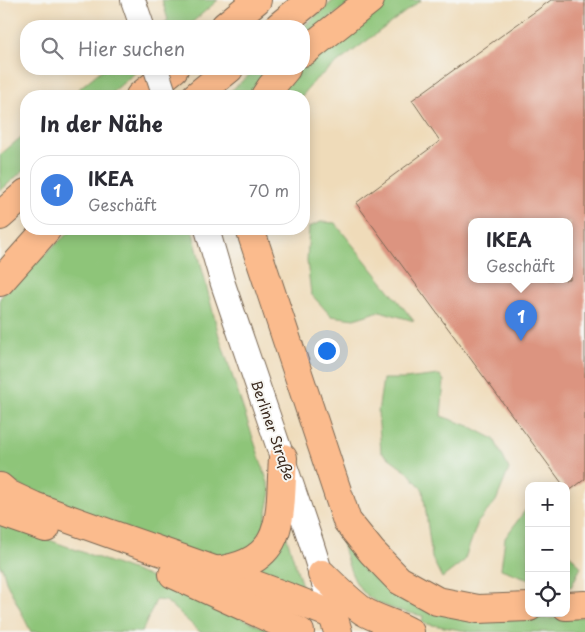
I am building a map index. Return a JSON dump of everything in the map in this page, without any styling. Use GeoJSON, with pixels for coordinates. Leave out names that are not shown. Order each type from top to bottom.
{"type":"FeatureCollection","features":[{"type":"Feature","properties":{"kind":"main road"},"geometry":{"type":"LineString","coordinates":[[232,20],[257,0]]}},
{"type":"Feature","properties":{"kind":"main road"},"geometry":{"type":"LineString","coordinates":[[286,20],[311,0]]}},
{"type":"Feature","properties":{"kind":"main road"},"geometry":{"type":"LineString","coordinates":[[310,47],[370,0]]}},
{"type":"Feature","properties":{"kind":"main road"},"geometry":{"type":"LineString","coordinates":[[148,90],[166,75]]}},
{"type":"Feature","properties":{"kind":"main road"},"geometry":{"type":"LineString","coordinates":[[203,90],[222,75]]}},
{"type":"Feature","properties":{"kind":"main road"},"geometry":{"type":"LineString","coordinates":[[268,90],[281,75]]}},
{"type":"Feature","properties":{"kind":"main road"},"geometry":{"type":"LineString","coordinates":[[0,216],[20,198]]}},
{"type":"Feature","properties":{"kind":"main road"},"geometry":{"type":"LineString","coordinates":[[0,263],[32,235]]}},
{"type":"Feature","properties":{"kind":"main road"},"geometry":{"type":"LineString","coordinates":[[0,282],[42,235]]}},
{"type":"Feature","properties":{"kind":"main road"},"geometry":{"type":"LineString","coordinates":[[252,235],[347,521],[372,552],[399,580],[437,601],[478,609],[525,607]]}},
{"type":"Feature","properties":{"kind":"main road"},"geometry":{"type":"LineString","coordinates":[[213,571],[230,569],[261,555],[273,539],[279,521],[283,458]]}},
{"type":"Feature","properties":{"kind":"main road"},"geometry":{"type":"LineString","coordinates":[[0,487],[8,494],[34,506],[213,571],[281,593],[335,623]]}},
{"type":"Feature","properties":{"kind":"main road"},"geometry":{"type":"LineString","coordinates":[[0,512],[154,566],[300,632]]}},
{"type":"Feature","properties":{"kind":"main road"},"geometry":{"type":"LineString","coordinates":[[322,574],[363,610],[380,620],[402,627],[410,632]]}},
{"type":"Feature","properties":{"kind":"main road"},"geometry":{"type":"LineString","coordinates":[[570,606],[585,606]]}},
{"type":"Feature","properties":{"kind":"street"},"geometry":{"type":"LineString","coordinates":[[133,0],[140,20]]}},
{"type":"Feature","properties":{"kind":"street"},"geometry":{"type":"LineString","coordinates":[[158,75],[163,90]]}},
{"type":"Feature","properties":{"kind":"street","name":"Berliner Straße"},"geometry":{"type":"LineString","coordinates":[[209,235],[223,284],[322,574],[335,623]]}},
{"type":"Feature","properties":{"kind":"green space"},"geometry":{"type":"Polygon","coordinates":[[[162,0],[218,0],[195,20],[168,20],[162,0]]]}},
{"type":"Feature","properties":{"kind":"green space"},"geometry":{"type":"Polygon","coordinates":[[[334,0],[353,0],[310,33],[310,21],[334,0]]]}},
{"type":"Feature","properties":{"kind":"green space"},"geometry":{"type":"Polygon","coordinates":[[[384,0],[421,0],[316,79],[307,90],[279,90],[291,75],[310,75],[310,57],[384,0]]]}},
{"type":"Feature","properties":{"kind":"green space"},"geometry":{"type":"Polygon","coordinates":[[[96,75],[132,75],[115,90],[77,90],[96,75]]]}},
{"type":"Feature","properties":{"kind":"green space"},"geometry":{"type":"Polygon","coordinates":[[[249,75],[269,75],[258,90],[232,90],[249,75]]]}},
{"type":"Feature","properties":{"kind":"green space"},"geometry":{"type":"Polygon","coordinates":[[[20,138],[20,173],[0,191],[0,155],[20,138]]]}},
{"type":"Feature","properties":{"kind":"green space"},"geometry":{"type":"Polygon","coordinates":[[[321,222],[335,223],[414,321],[380,311],[354,319],[331,316],[311,294],[307,261],[310,227],[321,222]]]}},
{"type":"Feature","properties":{"kind":"green space"},"geometry":{"type":"Polygon","coordinates":[[[66,235],[194,235],[219,336],[271,492],[261,542],[228,563],[69,513],[0,474],[0,298],[21,275],[66,235]]]}},
{"type":"Feature","properties":{"kind":"green space"},"geometry":{"type":"Polygon","coordinates":[[[440,375],[444,381],[441,416],[469,426],[494,439],[509,469],[496,501],[478,522],[464,561],[442,578],[432,558],[423,490],[407,471],[381,452],[378,412],[383,379],[405,379],[440,375]]]}},
{"type":"Feature","properties":{"kind":"green space"},"geometry":{"type":"Polygon","coordinates":[[[525,510],[525,578],[501,569],[505,538],[525,510]]]}},
{"type":"Feature","properties":{"kind":"green space"},"geometry":{"type":"Polygon","coordinates":[[[0,522],[145,575],[273,632],[200,632],[166,601],[156,600],[142,632],[31,632],[6,581],[2,567],[0,567],[0,522]]]}},
{"type":"Feature","properties":{"kind":"green space"},"geometry":{"type":"Polygon","coordinates":[[[339,530],[361,563],[375,573],[501,620],[585,617],[585,632],[471,632],[422,623],[423,616],[385,606],[372,599],[363,591],[355,581],[349,568],[339,530]]]}},
{"type":"Feature","properties":{"kind":"green space"},"geometry":{"type":"Polygon","coordinates":[[[286,535],[303,589],[254,570],[286,535]]]}},
{"type":"Feature","properties":{"kind":"green space"},"geometry":{"type":"Polygon","coordinates":[[[570,555],[581,567],[570,587],[570,555]]]}},
{"type":"Feature","properties":{"kind":"building"},"geometry":{"type":"Polygon","coordinates":[[[551,0],[585,0],[585,479],[570,490],[570,482],[561,482],[356,203],[440,141],[412,100],[551,0]]]}},
{"type":"Feature","properties":{"kind":"place","name":"IKEA"},"geometry":{"type":"Point","coordinates":[521,341]}}]}
